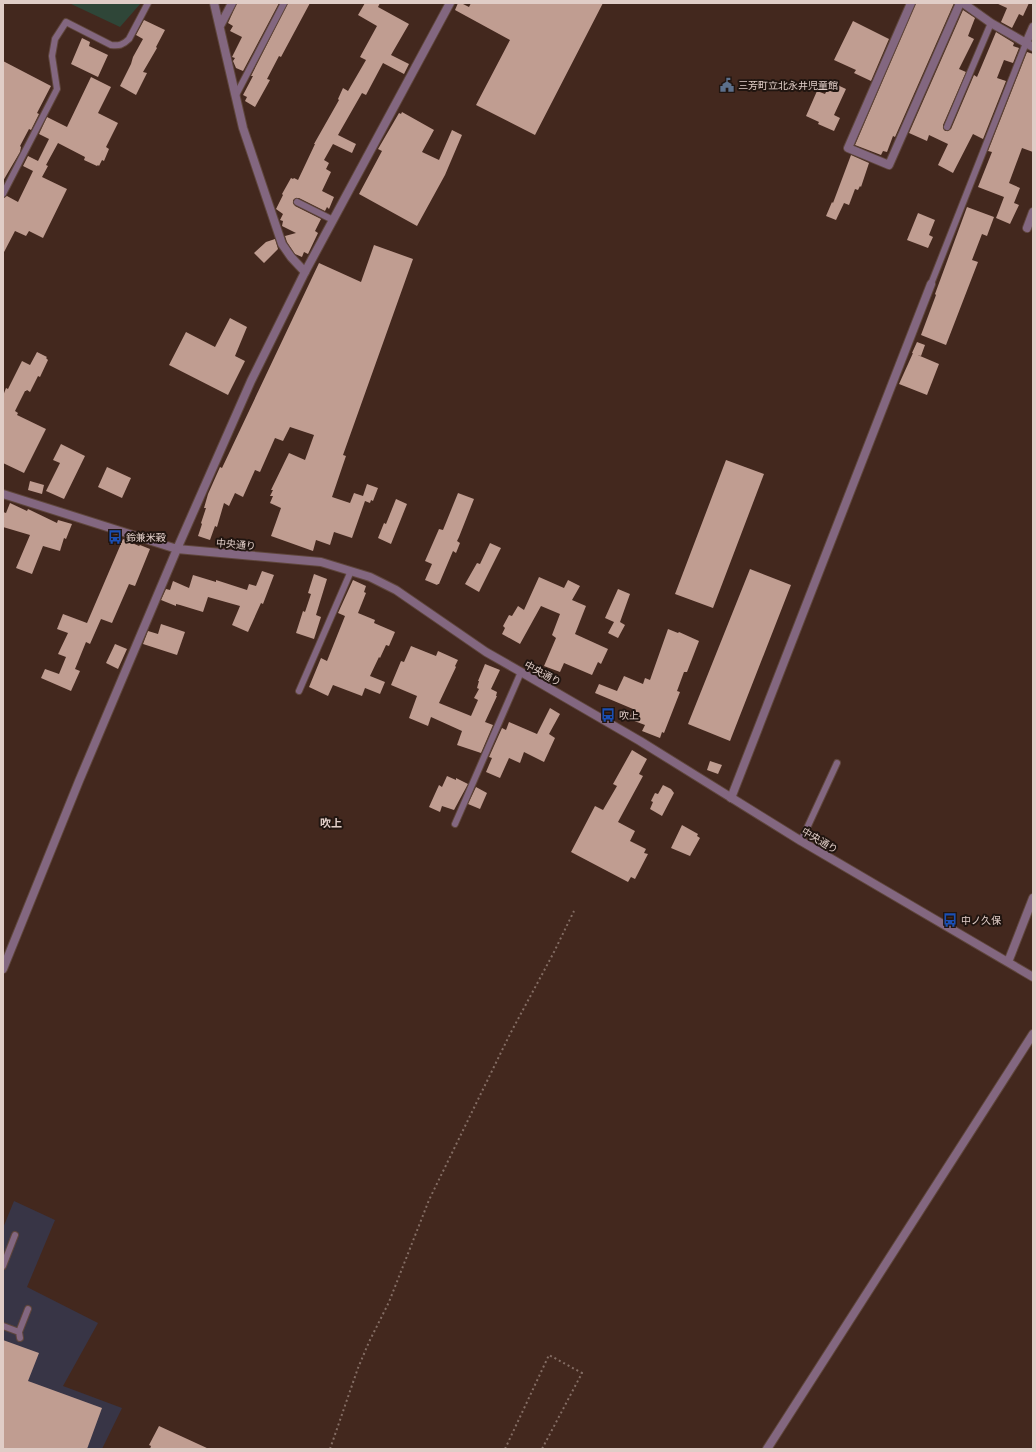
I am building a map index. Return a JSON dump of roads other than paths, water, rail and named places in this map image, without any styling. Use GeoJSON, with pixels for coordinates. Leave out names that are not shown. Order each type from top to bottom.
{"type":"FeatureCollection","features":[{"type":"Feature","properties":{"kind":"street"},"geometry":{"type":"LineString","coordinates":[[214,3],[243,128],[282,244],[291,257],[305,272]]}},
{"type":"Feature","properties":{"kind":"street"},"geometry":{"type":"LineString","coordinates":[[220,26],[232,3]]}},
{"type":"Feature","properties":{"kind":"street"},"geometry":{"type":"LineString","coordinates":[[3,969],[79,780],[177,549],[251,381],[305,272],[450,3]]}},
{"type":"Feature","properties":{"kind":"street"},"geometry":{"type":"LineString","coordinates":[[911,3],[848,148],[889,165],[960,3]]}},
{"type":"Feature","properties":{"kind":"street"},"geometry":{"type":"LineString","coordinates":[[964,3],[991,23],[1029,45],[1033,27]]}},
{"type":"Feature","properties":{"kind":"street"},"geometry":{"type":"LineString","coordinates":[[1027,228],[1033,212]]}},
{"type":"Feature","properties":{"kind":"street"},"geometry":{"type":"LineString","coordinates":[[731,798],[931,284]]}},
{"type":"Feature","properties":{"kind":"street","name":"中央通り"},"geometry":{"type":"LineString","coordinates":[[3,494],[177,549],[321,562],[370,577],[396,590],[486,652],[640,741],[802,841],[1033,977]]}},
{"type":"Feature","properties":{"kind":"street"},"geometry":{"type":"LineString","coordinates":[[1008,962],[1033,898]]}},
{"type":"Feature","properties":{"kind":"street"},"geometry":{"type":"LineString","coordinates":[[767,1449],[1033,1034]]}},
{"type":"Feature","properties":{"kind":"lane"},"geometry":{"type":"LineString","coordinates":[[3,194],[57,89],[52,56],[55,40],[66,22],[111,45],[119,46],[124,44],[129,39],[148,3]]}},
{"type":"Feature","properties":{"kind":"lane"},"geometry":{"type":"LineString","coordinates":[[236,95],[284,3]]}},
{"type":"Feature","properties":{"kind":"lane"},"geometry":{"type":"LineString","coordinates":[[947,127],[991,23]]}},
{"type":"Feature","properties":{"kind":"lane"},"geometry":{"type":"LineString","coordinates":[[931,284],[1029,45]]}},
{"type":"Feature","properties":{"kind":"lane"},"geometry":{"type":"LineString","coordinates":[[297,202],[333,220]]}},
{"type":"Feature","properties":{"kind":"lane"},"geometry":{"type":"LineString","coordinates":[[299,691],[351,571]]}},
{"type":"Feature","properties":{"kind":"lane"},"geometry":{"type":"LineString","coordinates":[[455,824],[521,672]]}},
{"type":"Feature","properties":{"kind":"lane"},"geometry":{"type":"LineString","coordinates":[[802,841],[837,763]]}},
{"type":"Feature","properties":{"kind":"lane"},"geometry":{"type":"LineString","coordinates":[[3,1266],[15,1235]]}},
{"type":"Feature","properties":{"kind":"lane"},"geometry":{"type":"LineString","coordinates":[[3,1326],[19,1335],[28,1309]]}},
{"type":"Feature","properties":{"kind":"place","name":"三芳町立北永井児童館"},"geometry":{"type":"Point","coordinates":[727,85]}},
{"type":"Feature","properties":{"kind":"place","name":"鈴兼米穀"},"geometry":{"type":"Point","coordinates":[115,537]}},
{"type":"Feature","properties":{"kind":"place","name":"吹上"},"geometry":{"type":"Point","coordinates":[608,715]}},
{"type":"Feature","properties":{"kind":"place","name":"中ノ久保"},"geometry":{"type":"Point","coordinates":[950,920]}},
{"type":"Feature","properties":{"kind":"district","name":"吹上"},"geometry":{"type":"Point","coordinates":[331,823]}}]}
